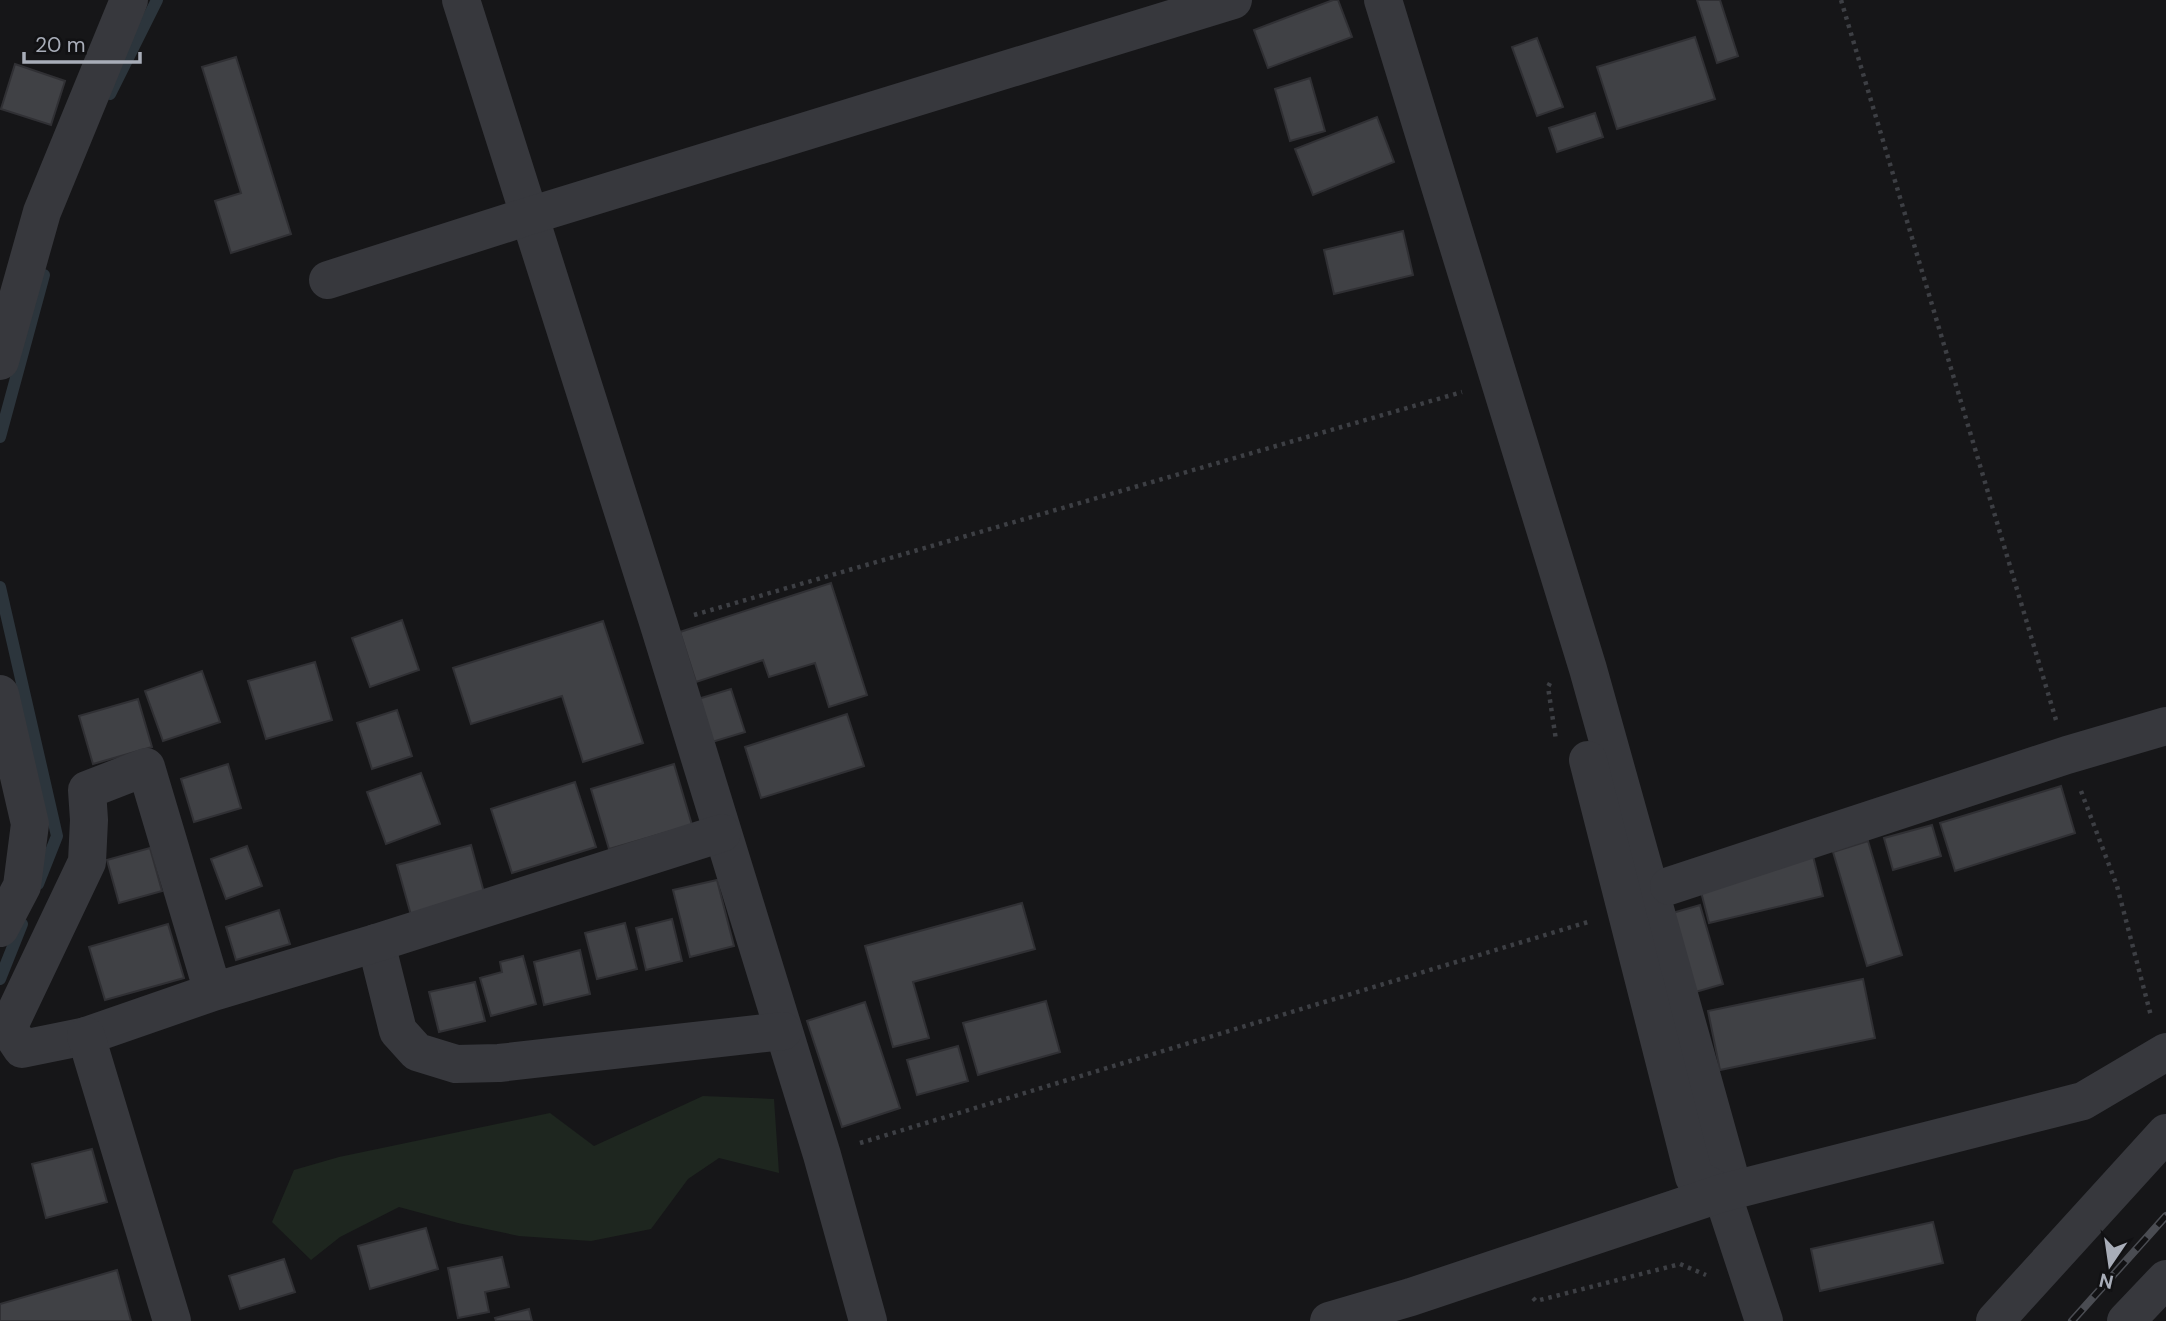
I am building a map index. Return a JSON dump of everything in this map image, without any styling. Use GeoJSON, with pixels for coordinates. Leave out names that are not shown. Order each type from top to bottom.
{"type":"FeatureCollection","features":[{"type":"Feature","properties":{"kind":"street"},"geometry":{"type":"LineString","coordinates":[[0,361],[42,212],[129,0]]}},
{"type":"Feature","properties":{"kind":"street"},"geometry":{"type":"LineString","coordinates":[[461,0],[659,625],[822,1155],[868,1321]]}},
{"type":"Feature","properties":{"kind":"street"},"geometry":{"type":"LineString","coordinates":[[328,280],[1233,0]]}},
{"type":"Feature","properties":{"kind":"street"},"geometry":{"type":"LineString","coordinates":[[1383,0],[1587,667],[1729,1174],[1723,1193],[1764,1321]]}},
{"type":"Feature","properties":{"kind":"street"},"geometry":{"type":"LineString","coordinates":[[0,694],[30,824],[22,886],[0,928]]}},
{"type":"Feature","properties":{"kind":"street"},"geometry":{"type":"LineString","coordinates":[[1669,886],[2067,755],[2166,726]]}},
{"type":"Feature","properties":{"kind":"street"},"geometry":{"type":"LineString","coordinates":[[213,992],[146,767],[88,790],[87,862],[8,1028],[22,1049],[86,1036],[213,992],[722,833]]}},
{"type":"Feature","properties":{"kind":"street"},"geometry":{"type":"LineString","coordinates":[[376,943],[398,1031],[417,1052],[456,1064],[512,1062],[783,1031]]}},
{"type":"Feature","properties":{"kind":"street"},"geometry":{"type":"LineString","coordinates":[[86,1036],[172,1321]]}},
{"type":"Feature","properties":{"kind":"street"},"geometry":{"type":"LineString","coordinates":[[1329,1321],[1415,1309],[1500,1267],[1723,1193],[2083,1101],[2163,1054]]}},
{"type":"Feature","properties":{"kind":"street"},"geometry":{"type":"LineString","coordinates":[[1995,1321],[2166,1133]]}},
{"type":"Feature","properties":{"kind":"street"},"geometry":{"type":"LineString","coordinates":[[2126,1321],[2166,1279]]}},
{"type":"Feature","properties":{"kind":"path"},"geometry":{"type":"LineString","coordinates":[[1841,0],[2067,755],[2117,886],[2163,1054]]}},
{"type":"Feature","properties":{"kind":"path"},"geometry":{"type":"LineString","coordinates":[[659,625],[1500,381]]}},
{"type":"Feature","properties":{"kind":"path"},"geometry":{"type":"LineString","coordinates":[[1556,742],[1548,687],[1557,658],[1576,629]]}},
{"type":"Feature","properties":{"kind":"path"},"geometry":{"type":"LineString","coordinates":[[822,1155],[1597,920]]}},
{"type":"Feature","properties":{"kind":"path"},"geometry":{"type":"LineString","coordinates":[[1500,1267],[1536,1301],[1680,1265],[1709,1276]]}},
{"type":"Feature","properties":{"kind":"shaded area"},"geometry":{"type":"Polygon","coordinates":[[[703,1096],[774,1099],[779,1173],[719,1158],[688,1179],[651,1229],[591,1241],[519,1236],[399,1207],[340,1237],[311,1260],[272,1222],[294,1170],[339,1157],[550,1113],[594,1146],[703,1096]]]}},
{"type":"Feature","properties":{"kind":"building"},"geometry":{"type":"Polygon","coordinates":[[[1338,0],[1352,37],[1268,68],[1254,30],[1338,0]]]}},
{"type":"Feature","properties":{"kind":"building"},"geometry":{"type":"Polygon","coordinates":[[[1697,0],[1720,0],[1738,56],[1717,63],[1697,0]]]}},
{"type":"Feature","properties":{"kind":"building"},"geometry":{"type":"Polygon","coordinates":[[[1695,37],[1715,99],[1617,129],[1597,67],[1695,37]]]}},
{"type":"Feature","properties":{"kind":"building"},"geometry":{"type":"Polygon","coordinates":[[[1537,38],[1563,107],[1537,116],[1512,47],[1537,38]]]}},
{"type":"Feature","properties":{"kind":"building"},"geometry":{"type":"Polygon","coordinates":[[[236,57],[291,234],[231,253],[215,201],[241,193],[202,67],[236,57]]]}},
{"type":"Feature","properties":{"kind":"building"},"geometry":{"type":"Polygon","coordinates":[[[15,64],[65,81],[51,125],[1,109],[15,64]]]}},
{"type":"Feature","properties":{"kind":"building"},"geometry":{"type":"Polygon","coordinates":[[[1310,78],[1325,131],[1290,141],[1275,89],[1310,78]]]}},
{"type":"Feature","properties":{"kind":"building"},"geometry":{"type":"Polygon","coordinates":[[[1595,113],[1603,137],[1557,152],[1549,128],[1595,113]]]}},
{"type":"Feature","properties":{"kind":"building"},"geometry":{"type":"Polygon","coordinates":[[[1377,117],[1394,162],[1313,195],[1295,149],[1377,117]]]}},
{"type":"Feature","properties":{"kind":"building"},"geometry":{"type":"Polygon","coordinates":[[[1403,231],[1413,275],[1334,294],[1324,250],[1403,231]]]}},
{"type":"Feature","properties":{"kind":"building"},"geometry":{"type":"Polygon","coordinates":[[[831,583],[867,695],[829,707],[815,663],[769,677],[763,660],[696,682],[680,632],[831,583]]]}},
{"type":"Feature","properties":{"kind":"building"},"geometry":{"type":"Polygon","coordinates":[[[402,620],[419,670],[370,687],[352,638],[402,620]]]}},
{"type":"Feature","properties":{"kind":"building"},"geometry":{"type":"Polygon","coordinates":[[[603,621],[643,743],[583,762],[562,696],[471,724],[453,668],[603,621]]]}},
{"type":"Feature","properties":{"kind":"building"},"geometry":{"type":"Polygon","coordinates":[[[315,662],[332,720],[266,739],[248,681],[315,662]]]}},
{"type":"Feature","properties":{"kind":"building"},"geometry":{"type":"Polygon","coordinates":[[[202,671],[220,722],[163,741],[145,691],[202,671]]]}},
{"type":"Feature","properties":{"kind":"building"},"geometry":{"type":"Polygon","coordinates":[[[731,689],[745,732],[712,742],[698,699],[731,689]]]}},
{"type":"Feature","properties":{"kind":"building"},"geometry":{"type":"Polygon","coordinates":[[[138,699],[152,747],[93,764],[79,716],[138,699]]]}},
{"type":"Feature","properties":{"kind":"building"},"geometry":{"type":"Polygon","coordinates":[[[397,710],[412,756],[372,769],[357,723],[397,710]]]}},
{"type":"Feature","properties":{"kind":"building"},"geometry":{"type":"Polygon","coordinates":[[[847,714],[864,766],[761,798],[745,747],[847,714]]]}},
{"type":"Feature","properties":{"kind":"building"},"geometry":{"type":"Polygon","coordinates":[[[228,764],[241,808],[194,822],[181,779],[228,764]]]}},
{"type":"Feature","properties":{"kind":"building"},"geometry":{"type":"Polygon","coordinates":[[[674,764],[692,825],[609,849],[591,789],[674,764]]]}},
{"type":"Feature","properties":{"kind":"building"},"geometry":{"type":"Polygon","coordinates":[[[421,773],[440,824],[386,844],[367,792],[421,773]]]}},
{"type":"Feature","properties":{"kind":"building"},"geometry":{"type":"Polygon","coordinates":[[[575,782],[596,847],[512,873],[491,809],[575,782]]]}},
{"type":"Feature","properties":{"kind":"building"},"geometry":{"type":"Polygon","coordinates":[[[2061,786],[2075,833],[1955,871],[1940,823],[2061,786]]]}},
{"type":"Feature","properties":{"kind":"building"},"geometry":{"type":"Polygon","coordinates":[[[1932,825],[1941,856],[1893,870],[1884,838],[1932,825]]]}},
{"type":"Feature","properties":{"kind":"building"},"geometry":{"type":"Polygon","coordinates":[[[1868,841],[1902,955],[1867,966],[1833,852],[1868,841]]]}},
{"type":"Feature","properties":{"kind":"building"},"geometry":{"type":"Polygon","coordinates":[[[471,845],[485,896],[411,915],[397,865],[471,845]]]}},
{"type":"Feature","properties":{"kind":"building"},"geometry":{"type":"Polygon","coordinates":[[[247,846],[262,886],[226,899],[211,859],[247,846]]]}},
{"type":"Feature","properties":{"kind":"building"},"geometry":{"type":"Polygon","coordinates":[[[150,848],[162,891],[119,903],[107,860],[150,848]]]}},
{"type":"Feature","properties":{"kind":"building"},"geometry":{"type":"Polygon","coordinates":[[[1813,856],[1823,896],[1709,923],[1699,884],[1813,856]]]}},
{"type":"Feature","properties":{"kind":"building"},"geometry":{"type":"Polygon","coordinates":[[[717,880],[734,946],[690,957],[673,890],[717,880]]]}},
{"type":"Feature","properties":{"kind":"building"},"geometry":{"type":"Polygon","coordinates":[[[1022,903],[1035,949],[913,982],[929,1038],[893,1047],[865,946],[1022,903]]]}},
{"type":"Feature","properties":{"kind":"building"},"geometry":{"type":"Polygon","coordinates":[[[1700,905],[1723,984],[1692,993],[1669,914],[1700,905]]]}},
{"type":"Feature","properties":{"kind":"building"},"geometry":{"type":"Polygon","coordinates":[[[279,910],[290,944],[236,960],[226,927],[279,910]]]}},
{"type":"Feature","properties":{"kind":"building"},"geometry":{"type":"Polygon","coordinates":[[[672,919],[682,961],[646,970],[636,928],[672,919]]]}},
{"type":"Feature","properties":{"kind":"building"},"geometry":{"type":"Polygon","coordinates":[[[625,923],[637,969],[597,979],[585,933],[625,923]]]}},
{"type":"Feature","properties":{"kind":"building"},"geometry":{"type":"Polygon","coordinates":[[[168,924],[184,978],[105,1000],[89,947],[168,924]]]}},
{"type":"Feature","properties":{"kind":"building"},"geometry":{"type":"Polygon","coordinates":[[[580,950],[590,994],[544,1005],[534,962],[580,950]]]}},
{"type":"Feature","properties":{"kind":"building"},"geometry":{"type":"Polygon","coordinates":[[[523,956],[536,1004],[491,1016],[480,978],[502,972],[500,962],[523,956]]]}},
{"type":"Feature","properties":{"kind":"building"},"geometry":{"type":"Polygon","coordinates":[[[1863,979],[1875,1038],[1720,1070],[1708,1011],[1863,979]]]}},
{"type":"Feature","properties":{"kind":"building"},"geometry":{"type":"Polygon","coordinates":[[[475,982],[485,1021],[439,1032],[429,992],[475,982]]]}},
{"type":"Feature","properties":{"kind":"building"},"geometry":{"type":"Polygon","coordinates":[[[1046,1001],[1060,1052],[978,1075],[963,1023],[1046,1001]]]}},
{"type":"Feature","properties":{"kind":"building"},"geometry":{"type":"Polygon","coordinates":[[[865,1002],[900,1108],[842,1127],[807,1021],[865,1002]]]}},
{"type":"Feature","properties":{"kind":"building"},"geometry":{"type":"Polygon","coordinates":[[[958,1046],[968,1081],[917,1095],[907,1060],[958,1046]]]}},
{"type":"Feature","properties":{"kind":"building"},"geometry":{"type":"Polygon","coordinates":[[[92,1149],[107,1202],[46,1218],[32,1164],[92,1149]]]}},
{"type":"Feature","properties":{"kind":"building"},"geometry":{"type":"Polygon","coordinates":[[[1933,1222],[1943,1263],[1820,1291],[1811,1249],[1933,1222]]]}},
{"type":"Feature","properties":{"kind":"building"},"geometry":{"type":"Polygon","coordinates":[[[426,1228],[438,1269],[370,1289],[358,1246],[426,1228]]]}},
{"type":"Feature","properties":{"kind":"building"},"geometry":{"type":"Polygon","coordinates":[[[502,1257],[509,1287],[485,1292],[489,1312],[458,1318],[448,1268],[502,1257]]]}},
{"type":"Feature","properties":{"kind":"building"},"geometry":{"type":"Polygon","coordinates":[[[284,1259],[295,1292],[240,1309],[229,1276],[284,1259]]]}},
{"type":"Feature","properties":{"kind":"building"},"geometry":{"type":"Polygon","coordinates":[[[117,1270],[131,1321],[0,1321],[0,1304],[117,1270]]]}},
{"type":"Feature","properties":{"kind":"building"},"geometry":{"type":"Polygon","coordinates":[[[529,1309],[532,1321],[496,1321],[495,1318],[529,1309]]]}},
{"type":"Feature","properties":{"kind":"waterway"},"geometry":{"type":"LineString","coordinates":[[110,94],[157,0]]}},
{"type":"Feature","properties":{"kind":"waterway"},"geometry":{"type":"LineString","coordinates":[[0,437],[44,275]]}},
{"type":"Feature","properties":{"kind":"waterway"},"geometry":{"type":"LineString","coordinates":[[0,587],[57,836],[38,884]]}},
{"type":"Feature","properties":{"kind":"waterway"},"geometry":{"type":"LineString","coordinates":[[0,979],[22,924]]}},
{"type":"Feature","properties":{"kind":"railway"},"geometry":{"type":"LineString","coordinates":[[2072,1321],[2166,1216]]}}]}
